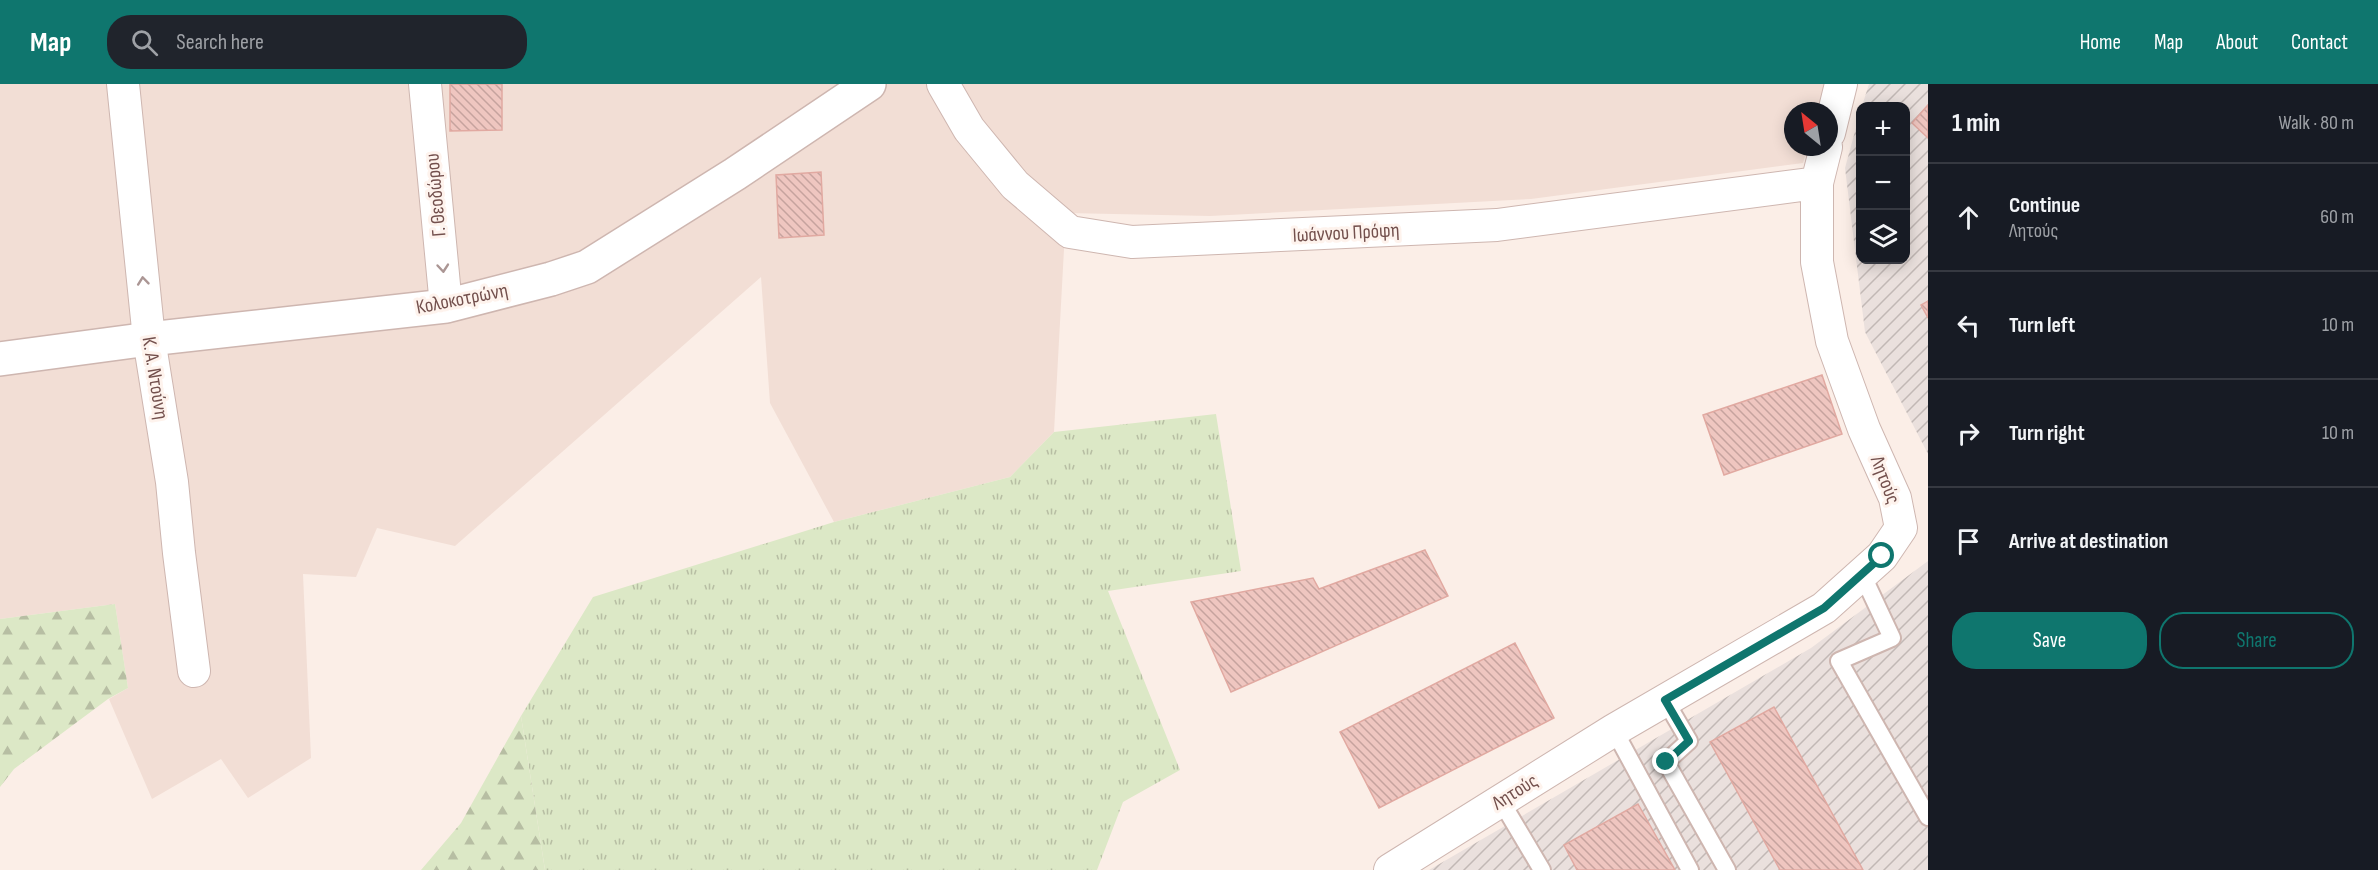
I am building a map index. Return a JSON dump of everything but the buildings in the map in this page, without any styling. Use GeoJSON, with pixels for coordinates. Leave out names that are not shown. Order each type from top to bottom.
{"type":"FeatureCollection","features":[{"type":"Feature","properties":{"kind":"street","name":"Κ. Α. Ντούνη"},"geometry":{"type":"LineString","coordinates":[[123,84],[149,339],[172,482],[194,671]]}},
{"type":"Feature","properties":{"kind":"street","name":"Γ. Θεοδώρου"},"geometry":{"type":"LineString","coordinates":[[425,84],[446,306]]}},
{"type":"Feature","properties":{"kind":"street","name":"Κολοκοτρώνη"},"geometry":{"type":"LineString","coordinates":[[0,358],[446,306],[551,279],[587,267],[735,174],[869,84]]}},
{"type":"Feature","properties":{"kind":"street","name":"Ιωάννου Πρόφη"},"geometry":{"type":"LineString","coordinates":[[943,84],[969,129],[1015,185],[1070,232],[1132,242],[1497,225],[1817,183]]}},
{"type":"Feature","properties":{"kind":"street"},"geometry":{"type":"LineString","coordinates":[[1837,102],[1841,84]]}},
{"type":"Feature","properties":{"kind":"street","name":"Λητούς"},"geometry":{"type":"LineString","coordinates":[[1390,870],[1614,730],[1824,608],[1882,556],[1900,528],[1895,498],[1864,429],[1832,341],[1817,262],[1817,183],[1824,156]]}},
{"type":"Feature","properties":{"kind":"lane"},"geometry":{"type":"LineString","coordinates":[[1862,574],[1892,638],[1839,661],[1928,817]]}},
{"type":"Feature","properties":{"kind":"lane"},"geometry":{"type":"LineString","coordinates":[[1665,700],[1689,741],[1666,762],[1727,870]]}},
{"type":"Feature","properties":{"kind":"lane"},"geometry":{"type":"LineString","coordinates":[[1614,730],[1689,870]]}},
{"type":"Feature","properties":{"kind":"lane"},"geometry":{"type":"LineString","coordinates":[[1502,801],[1542,870]]}},
{"type":"Feature","properties":{"kind":"shaded area"},"geometry":{"type":"Polygon","coordinates":[[[0,84],[1828,84],[1822,102],[1784,102],[1784,156],[1805,156],[1803,163],[1531,199],[1210,216],[1066,213],[1054,432],[1010,477],[834,522],[770,403],[761,277],[455,546],[377,528],[356,577],[303,574],[311,758],[248,798],[221,759],[152,799],[109,699],[128,688],[115,604],[0,619],[0,84]]]}},
{"type":"Feature","properties":{"kind":"shaded area"},"geometry":{"type":"Polygon","coordinates":[[[1869,84],[1928,84],[1928,454],[1865,332],[1857,264],[1910,264],[1910,102],[1863,102],[1869,84]]]}},
{"type":"Feature","properties":{"kind":"shaded area"},"geometry":{"type":"Polygon","coordinates":[[[1856,128],[1856,258],[1845,168],[1856,128]]]}},
{"type":"Feature","properties":{"kind":"shaded area"},"geometry":{"type":"Polygon","coordinates":[[[1928,561],[1928,870],[1429,870],[1811,648],[1928,561]]]}},
{"type":"Feature","properties":{"kind":"green space"},"geometry":{"type":"Polygon","coordinates":[[[1216,414],[1241,571],[1108,591],[1180,770],[1123,802],[1097,870],[545,870],[521,716],[593,597],[834,522],[1010,477],[1054,432],[1216,414]]]}},
{"type":"Feature","properties":{"kind":"green space"},"geometry":{"type":"Polygon","coordinates":[[[115,604],[128,688],[108,699],[14,769],[0,787],[0,619],[115,604]]]}},
{"type":"Feature","properties":{"kind":"green space"},"geometry":{"type":"Polygon","coordinates":[[[521,716],[545,870],[421,870],[461,823],[521,716]]]}},
{"type":"Feature","properties":{"kind":"route"},"geometry":{"type":"LineString","coordinates":[[1666,762],[1689,741],[1665,700],[1824,608],[1882,556]]}}]}
